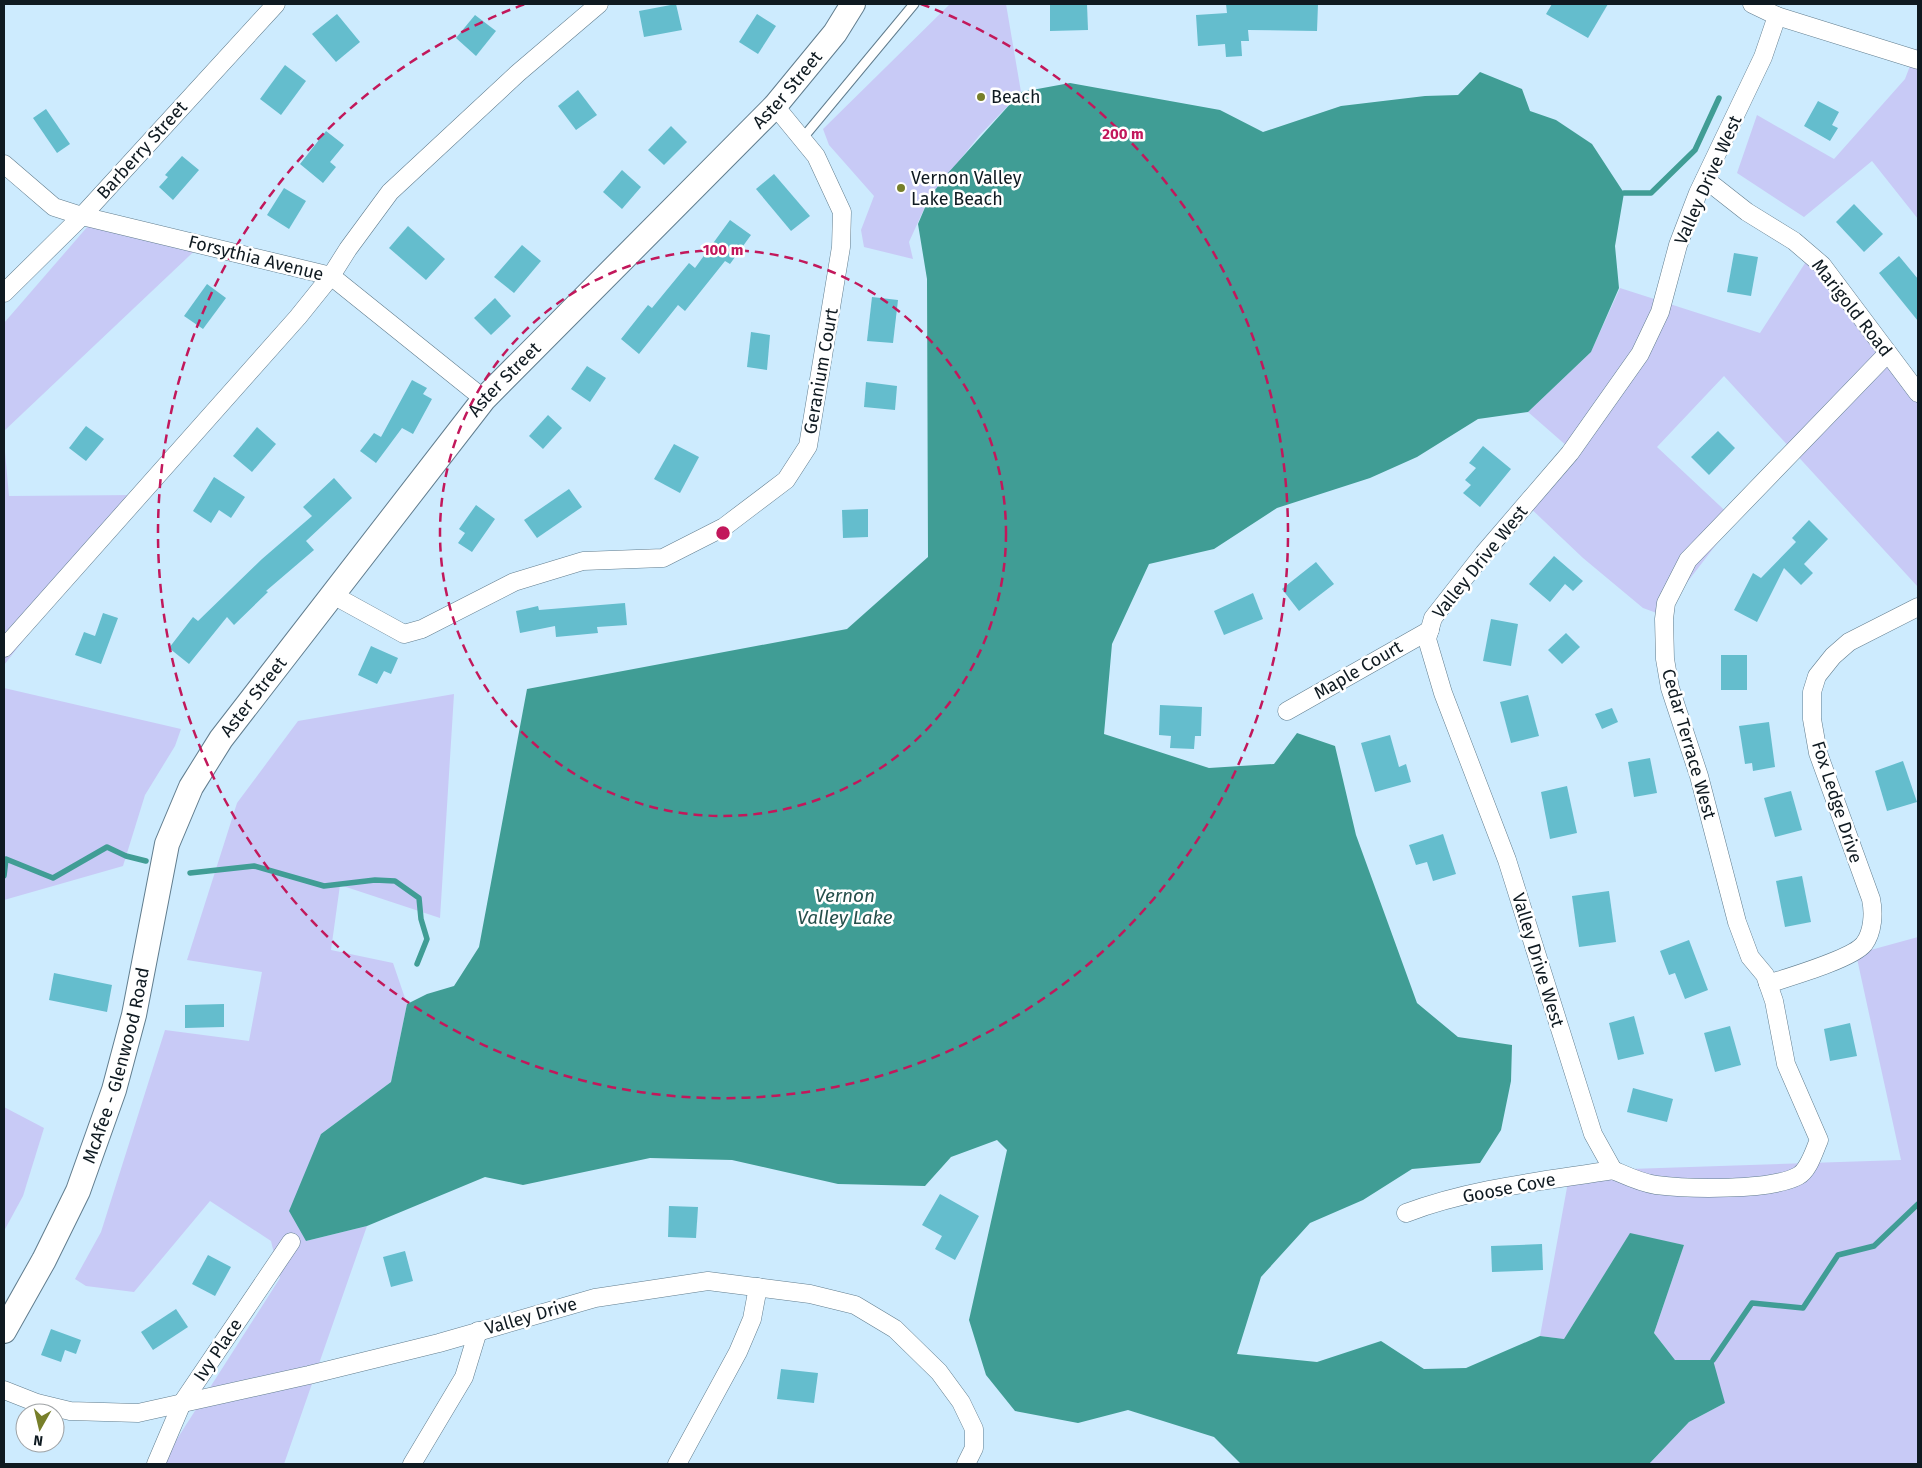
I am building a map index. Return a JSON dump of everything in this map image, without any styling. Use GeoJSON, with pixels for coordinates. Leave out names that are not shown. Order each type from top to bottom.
{"type":"FeatureCollection","features":[{"type":"Feature","properties":{"kind":"street","name":"Barberry Street"},"geometry":{"type":"LineString","coordinates":[[4,293],[82,216],[276,4]]}},
{"type":"Feature","properties":{"kind":"street"},"geometry":{"type":"LineString","coordinates":[[4,648],[87,552],[298,317],[331,276],[348,249],[390,192],[518,73],[599,4]]}},
{"type":"Feature","properties":{"kind":"street","name":"Aster Street"},"geometry":{"type":"LineString","coordinates":[[191,787],[221,739],[484,399],[775,106],[835,33],[853,4]]}},
{"type":"Feature","properties":{"kind":"street"},"geometry":{"type":"LineString","coordinates":[[1752,4],[1777,16],[1918,60]]}},
{"type":"Feature","properties":{"kind":"street","name":"Valley Drive West"},"geometry":{"type":"LineString","coordinates":[[1613,1170],[1593,1134],[1507,860],[1443,693],[1426,639],[1433,618],[1484,553],[1570,453],[1640,354],[1660,312],[1678,245],[1705,179],[1763,58],[1777,16]]}},
{"type":"Feature","properties":{"kind":"street","name":"Geranium Court"},"geometry":{"type":"LineString","coordinates":[[333,595],[404,634],[422,629],[514,582],[583,561],[663,558],[724,527],[786,480],[808,446],[841,247],[842,212],[816,156],[775,106]]}},
{"type":"Feature","properties":{"kind":"street","name":"Forsythia Avenue"},"geometry":{"type":"LineString","coordinates":[[4,164],[54,207],[82,216],[331,276],[484,399]]}},
{"type":"Feature","properties":{"kind":"street","name":"Marigold Road"},"geometry":{"type":"LineString","coordinates":[[1705,179],[1747,212],[1794,241],[1822,265],[1918,393]]}},
{"type":"Feature","properties":{"kind":"street","name":"Cedar Terrace West"},"geometry":{"type":"LineString","coordinates":[[1613,1170],[1655,1185],[1753,1186],[1780,1182],[1799,1176],[1809,1163],[1819,1140],[1786,1064],[1782,1034],[1765,975],[1750,957],[1736,922],[1699,776],[1670,688],[1663,638],[1666,603],[1688,560],[1887,354]]}},
{"type":"Feature","properties":{"kind":"street","name":"Fox Ledge Drive"},"geometry":{"type":"LineString","coordinates":[[1768,984],[1836,961],[1864,944],[1870,930],[1874,913],[1871,900],[1818,753],[1812,718],[1812,692],[1817,676],[1833,656],[1850,642],[1918,607]]}},
{"type":"Feature","properties":{"kind":"street","name":"Maple Court"},"geometry":{"type":"LineString","coordinates":[[1287,711],[1430,630]]}},
{"type":"Feature","properties":{"kind":"street","name":"McAfee - Glenwood Road"},"geometry":{"type":"LineString","coordinates":[[4,1331],[44,1260],[78,1190],[114,1090],[142,980],[156,893],[167,844],[191,787]]}},
{"type":"Feature","properties":{"kind":"street","name":"Goose Cove"},"geometry":{"type":"LineString","coordinates":[[1406,1213],[1427,1205],[1488,1191],[1613,1170]]}},
{"type":"Feature","properties":{"kind":"street","name":"Ivy Place"},"geometry":{"type":"LineString","coordinates":[[156,1464],[182,1403],[292,1242]]}},
{"type":"Feature","properties":{"kind":"street","name":"Valley Drive"},"geometry":{"type":"LineString","coordinates":[[4,1390],[37,1403],[70,1411],[138,1412],[309,1374],[478,1331],[595,1298],[669,1285],[708,1281],[810,1294],[855,1306],[895,1330],[939,1372],[961,1402],[974,1429],[974,1448],[966,1464]]}},
{"type":"Feature","properties":{"kind":"street"},"geometry":{"type":"LineString","coordinates":[[677,1464],[738,1352],[752,1319],[758,1287]]}},
{"type":"Feature","properties":{"kind":"street"},"geometry":{"type":"LineString","coordinates":[[412,1464],[464,1377],[478,1331]]}},
{"type":"Feature","properties":{"kind":"lane"},"geometry":{"type":"LineString","coordinates":[[802,139],[914,4]]}},
{"type":"Feature","properties":{"kind":"shaded area"},"geometry":{"type":"Polygon","coordinates":[[[950,4],[1006,4],[1021,92],[979,136],[929,198],[909,242],[913,259],[864,247],[861,230],[874,196],[829,145],[823,129],[950,4]]]}},
{"type":"Feature","properties":{"kind":"shaded area"},"geometry":{"type":"Polygon","coordinates":[[[1918,45],[1918,219],[1872,161],[1804,217],[1737,173],[1757,115],[1834,159],[1905,79],[1918,45]]]}},
{"type":"Feature","properties":{"kind":"shaded area"},"geometry":{"type":"Polygon","coordinates":[[[95,218],[206,240],[4,431],[4,323],[95,218]]]}},
{"type":"Feature","properties":{"kind":"shaded area"},"geometry":{"type":"Polygon","coordinates":[[[1809,257],[1918,395],[1918,587],[1724,376],[1657,447],[1735,520],[1662,615],[1643,608],[1583,558],[1525,503],[1568,447],[1528,412],[1591,352],[1620,288],[1760,333],[1809,257]]]}},
{"type":"Feature","properties":{"kind":"shaded area"},"geometry":{"type":"Polygon","coordinates":[[[4,441],[9,496],[138,495],[4,665],[4,441]]]}},
{"type":"Feature","properties":{"kind":"shaded area"},"geometry":{"type":"Polygon","coordinates":[[[4,688],[181,729],[175,746],[145,795],[123,866],[4,900],[4,688]]]}},
{"type":"Feature","properties":{"kind":"shaded area"},"geometry":{"type":"Polygon","coordinates":[[[454,694],[440,918],[340,885],[331,950],[393,963],[407,1004],[391,1082],[321,1134],[306,1241],[367,1226],[284,1464],[161,1464],[280,1278],[271,1241],[210,1201],[134,1292],[86,1286],[75,1279],[101,1232],[165,1030],[249,1041],[262,972],[187,960],[237,803],[298,721],[454,694]]]}},
{"type":"Feature","properties":{"kind":"shaded area"},"geometry":{"type":"Polygon","coordinates":[[[1918,937],[1918,1464],[1649,1464],[1689,1422],[1725,1403],[1675,1360],[1654,1333],[1684,1245],[1630,1234],[1564,1339],[1540,1336],[1570,1171],[1901,1160],[1856,954],[1918,937]]]}},
{"type":"Feature","properties":{"kind":"shaded area"},"geometry":{"type":"Polygon","coordinates":[[[4,1107],[44,1128],[23,1196],[4,1231],[4,1107]]]}},
{"type":"Feature","properties":{"kind":"water","name":"Vernon Valley Lake"},"geometry":{"type":"Polygon","coordinates":[[[1480,72],[1522,89],[1530,111],[1556,120],[1592,144],[1624,193],[1615,246],[1619,288],[1591,352],[1528,412],[1478,419],[1417,457],[1370,478],[1277,508],[1214,549],[1149,564],[1112,644],[1104,734],[1209,768],[1274,764],[1297,733],[1335,746],[1356,835],[1417,1003],[1458,1037],[1512,1045],[1511,1081],[1501,1130],[1480,1163],[1412,1169],[1363,1200],[1310,1223],[1261,1277],[1237,1354],[1317,1362],[1381,1341],[1424,1369],[1466,1368],[1540,1336],[1564,1339],[1630,1233],[1684,1245],[1654,1333],[1675,1360],[1713,1360],[1725,1403],[1689,1422],[1649,1464],[1241,1464],[1214,1437],[1128,1410],[1078,1423],[1015,1411],[986,1375],[969,1320],[1007,1150],[997,1140],[951,1157],[925,1186],[838,1184],[732,1160],[650,1158],[523,1185],[485,1177],[367,1226],[306,1241],[289,1211],[321,1134],[391,1082],[407,1004],[427,994],[454,986],[479,947],[527,689],[847,629],[928,557],[927,279],[918,224],[929,198],[948,173],[1021,92],[1070,83],[1220,110],[1263,132],[1341,106],[1425,96],[1458,95],[1480,72]]]}},
{"type":"Feature","properties":{"kind":"building"},"geometry":{"type":"Polygon","coordinates":[[[676,4],[682,30],[644,37],[639,11],[676,4]]]}},
{"type":"Feature","properties":{"kind":"building"},"geometry":{"type":"Polygon","coordinates":[[[1050,4],[1087,4],[1088,30],[1050,31],[1050,4]]]}},
{"type":"Feature","properties":{"kind":"building"},"geometry":{"type":"Polygon","coordinates":[[[1226,4],[1318,4],[1317,31],[1248,30],[1249,41],[1241,41],[1242,56],[1226,57],[1225,44],[1198,46],[1196,15],[1227,13],[1226,4]]]}},
{"type":"Feature","properties":{"kind":"building"},"geometry":{"type":"Polygon","coordinates":[[[1552,4],[1608,4],[1588,38],[1546,14],[1552,4]]]}},
{"type":"Feature","properties":{"kind":"building"},"geometry":{"type":"Polygon","coordinates":[[[337,14],[360,42],[336,62],[312,34],[337,14]]]}},
{"type":"Feature","properties":{"kind":"building"},"geometry":{"type":"Polygon","coordinates":[[[757,14],[776,26],[758,54],[739,42],[757,14]]]}},
{"type":"Feature","properties":{"kind":"building"},"geometry":{"type":"Polygon","coordinates":[[[475,15],[496,31],[476,56],[456,38],[475,15]]]}},
{"type":"Feature","properties":{"kind":"building"},"geometry":{"type":"Polygon","coordinates":[[[285,65],[306,81],[281,115],[260,99],[285,65]]]}},
{"type":"Feature","properties":{"kind":"building"},"geometry":{"type":"Polygon","coordinates":[[[578,90],[597,115],[576,130],[558,106],[578,90]]]}},
{"type":"Feature","properties":{"kind":"building"},"geometry":{"type":"Polygon","coordinates":[[[1818,101],[1839,112],[1832,125],[1838,128],[1830,141],[1804,126],[1818,101]]]}},
{"type":"Feature","properties":{"kind":"building"},"geometry":{"type":"Polygon","coordinates":[[[46,109],[70,144],[57,153],[33,118],[46,109]]]}},
{"type":"Feature","properties":{"kind":"building"},"geometry":{"type":"Polygon","coordinates":[[[671,126],[687,142],[664,165],[648,150],[671,126]]]}},
{"type":"Feature","properties":{"kind":"building"},"geometry":{"type":"Polygon","coordinates":[[[326,131],[344,145],[330,162],[336,167],[323,183],[300,164],[326,131]]]}},
{"type":"Feature","properties":{"kind":"building"},"geometry":{"type":"Polygon","coordinates":[[[182,156],[199,170],[173,200],[159,187],[168,177],[165,175],[182,156]]]}},
{"type":"Feature","properties":{"kind":"building"},"geometry":{"type":"Polygon","coordinates":[[[622,170],[641,187],[622,209],[603,192],[622,170]]]}},
{"type":"Feature","properties":{"kind":"building"},"geometry":{"type":"Polygon","coordinates":[[[774,174],[810,216],[791,231],[756,189],[774,174]]]}},
{"type":"Feature","properties":{"kind":"building"},"geometry":{"type":"Polygon","coordinates":[[[284,188],[306,201],[289,229],[267,215],[284,188]]]}},
{"type":"Feature","properties":{"kind":"building"},"geometry":{"type":"Polygon","coordinates":[[[1854,204],[1883,234],[1864,252],[1836,222],[1854,204]]]}},
{"type":"Feature","properties":{"kind":"building"},"geometry":{"type":"Polygon","coordinates":[[[730,220],[751,235],[730,264],[725,261],[685,311],[678,305],[639,354],[621,339],[648,305],[652,308],[689,263],[695,268],[730,220]]]}},
{"type":"Feature","properties":{"kind":"building"},"geometry":{"type":"Polygon","coordinates":[[[408,226],[445,259],[426,280],[389,248],[408,226]]]}},
{"type":"Feature","properties":{"kind":"building"},"geometry":{"type":"Polygon","coordinates":[[[522,245],[541,261],[514,293],[494,277],[522,245]]]}},
{"type":"Feature","properties":{"kind":"building"},"geometry":{"type":"Polygon","coordinates":[[[1734,253],[1758,257],[1751,296],[1727,292],[1734,253]]]}},
{"type":"Feature","properties":{"kind":"building"},"geometry":{"type":"Polygon","coordinates":[[[1899,256],[1918,279],[1918,321],[1879,273],[1899,256]]]}},
{"type":"Feature","properties":{"kind":"building"},"geometry":{"type":"Polygon","coordinates":[[[207,284],[226,298],[203,329],[184,316],[207,284]]]}},
{"type":"Feature","properties":{"kind":"building"},"geometry":{"type":"Polygon","coordinates":[[[872,297],[898,300],[893,343],[867,341],[872,297]]]}},
{"type":"Feature","properties":{"kind":"building"},"geometry":{"type":"Polygon","coordinates":[[[495,298],[511,316],[491,335],[474,318],[495,298]]]}},
{"type":"Feature","properties":{"kind":"building"},"geometry":{"type":"Polygon","coordinates":[[[751,332],[770,335],[767,370],[747,367],[751,332]]]}},
{"type":"Feature","properties":{"kind":"building"},"geometry":{"type":"Polygon","coordinates":[[[587,366],[606,378],[590,402],[571,389],[587,366]]]}},
{"type":"Feature","properties":{"kind":"building"},"geometry":{"type":"Polygon","coordinates":[[[412,380],[427,388],[423,394],[432,399],[413,434],[402,428],[376,463],[360,451],[374,433],[381,437],[412,380]]]}},
{"type":"Feature","properties":{"kind":"building"},"geometry":{"type":"Polygon","coordinates":[[[866,382],[897,386],[895,410],[864,407],[866,382]]]}},
{"type":"Feature","properties":{"kind":"building"},"geometry":{"type":"Polygon","coordinates":[[[548,415],[562,428],[543,449],[529,436],[548,415]]]}},
{"type":"Feature","properties":{"kind":"building"},"geometry":{"type":"Polygon","coordinates":[[[86,426],[104,439],[86,461],[69,448],[86,426]]]}},
{"type":"Feature","properties":{"kind":"building"},"geometry":{"type":"Polygon","coordinates":[[[257,427],[276,444],[252,472],[233,456],[257,427]]]}},
{"type":"Feature","properties":{"kind":"building"},"geometry":{"type":"Polygon","coordinates":[[[1718,431],[1735,448],[1709,475],[1691,457],[1718,431]]]}},
{"type":"Feature","properties":{"kind":"building"},"geometry":{"type":"Polygon","coordinates":[[[674,444],[699,457],[680,493],[654,479],[674,444]]]}},
{"type":"Feature","properties":{"kind":"building"},"geometry":{"type":"Polygon","coordinates":[[[1483,446],[1511,469],[1480,507],[1463,493],[1471,485],[1465,480],[1476,468],[1469,463],[1483,446]]]}},
{"type":"Feature","properties":{"kind":"building"},"geometry":{"type":"Polygon","coordinates":[[[214,477],[245,497],[231,518],[219,510],[211,523],[193,511],[214,477]]]}},
{"type":"Feature","properties":{"kind":"building"},"geometry":{"type":"Polygon","coordinates":[[[334,478],[352,498],[306,541],[314,550],[266,591],[268,592],[234,625],[227,617],[189,664],[169,648],[193,617],[198,621],[262,559],[312,516],[303,507],[334,478]]]}},
{"type":"Feature","properties":{"kind":"building"},"geometry":{"type":"Polygon","coordinates":[[[569,489],[582,507],[537,538],[524,520],[569,489]]]}},
{"type":"Feature","properties":{"kind":"building"},"geometry":{"type":"Polygon","coordinates":[[[476,505],[495,519],[472,552],[458,543],[465,533],[459,529],[476,505]]]}},
{"type":"Feature","properties":{"kind":"building"},"geometry":{"type":"Polygon","coordinates":[[[868,509],[868,537],[843,538],[842,510],[868,509]]]}},
{"type":"Feature","properties":{"kind":"building"},"geometry":{"type":"Polygon","coordinates":[[[1809,520],[1828,539],[1804,564],[1813,573],[1801,585],[1784,568],[1757,622],[1734,610],[1753,573],[1761,578],[1796,542],[1792,538],[1809,520]]]}},
{"type":"Feature","properties":{"kind":"building"},"geometry":{"type":"Polygon","coordinates":[[[1554,556],[1583,581],[1573,591],[1565,584],[1550,602],[1529,584],[1554,556]]]}},
{"type":"Feature","properties":{"kind":"building"},"geometry":{"type":"Polygon","coordinates":[[[1316,562],[1334,584],[1299,611],[1282,589],[1316,562]]]}},
{"type":"Feature","properties":{"kind":"building"},"geometry":{"type":"Polygon","coordinates":[[[1253,593],[1263,619],[1224,635],[1214,611],[1253,593]]]}},
{"type":"Feature","properties":{"kind":"building"},"geometry":{"type":"Polygon","coordinates":[[[625,603],[627,625],[597,627],[598,633],[556,637],[555,626],[520,633],[516,611],[538,606],[539,610],[625,603]]]}},
{"type":"Feature","properties":{"kind":"building"},"geometry":{"type":"Polygon","coordinates":[[[103,613],[118,618],[101,664],[75,655],[84,632],[95,636],[103,613]]]}},
{"type":"Feature","properties":{"kind":"building"},"geometry":{"type":"Polygon","coordinates":[[[1491,619],[1518,624],[1511,666],[1483,661],[1491,619]]]}},
{"type":"Feature","properties":{"kind":"building"},"geometry":{"type":"Polygon","coordinates":[[[1566,633],[1580,647],[1562,664],[1548,650],[1566,633]]]}},
{"type":"Feature","properties":{"kind":"building"},"geometry":{"type":"Polygon","coordinates":[[[371,646],[398,658],[391,674],[384,671],[377,684],[358,675],[371,646]]]}},
{"type":"Feature","properties":{"kind":"building"},"geometry":{"type":"Polygon","coordinates":[[[1721,655],[1747,655],[1747,690],[1721,690],[1721,655]]]}},
{"type":"Feature","properties":{"kind":"building"},"geometry":{"type":"Polygon","coordinates":[[[1528,695],[1539,736],[1511,743],[1500,702],[1528,695]]]}},
{"type":"Feature","properties":{"kind":"building"},"geometry":{"type":"Polygon","coordinates":[[[1160,705],[1202,707],[1201,736],[1195,736],[1194,749],[1170,748],[1171,736],[1159,735],[1160,705]]]}},
{"type":"Feature","properties":{"kind":"building"},"geometry":{"type":"Polygon","coordinates":[[[1612,708],[1618,722],[1602,729],[1595,714],[1612,708]]]}},
{"type":"Feature","properties":{"kind":"building"},"geometry":{"type":"Polygon","coordinates":[[[1769,722],[1775,767],[1753,771],[1752,763],[1745,764],[1739,726],[1769,722]]]}},
{"type":"Feature","properties":{"kind":"building"},"geometry":{"type":"Polygon","coordinates":[[[1390,735],[1399,767],[1406,764],[1411,782],[1375,792],[1361,743],[1390,735]]]}},
{"type":"Feature","properties":{"kind":"building"},"geometry":{"type":"Polygon","coordinates":[[[1650,758],[1657,793],[1634,797],[1628,762],[1650,758]]]}},
{"type":"Feature","properties":{"kind":"building"},"geometry":{"type":"Polygon","coordinates":[[[1903,761],[1917,802],[1887,811],[1875,771],[1903,761]]]}},
{"type":"Feature","properties":{"kind":"building"},"geometry":{"type":"Polygon","coordinates":[[[1567,786],[1577,833],[1550,839],[1541,792],[1567,786]]]}},
{"type":"Feature","properties":{"kind":"building"},"geometry":{"type":"Polygon","coordinates":[[[1791,791],[1802,830],[1775,837],[1764,798],[1791,791]]]}},
{"type":"Feature","properties":{"kind":"building"},"geometry":{"type":"Polygon","coordinates":[[[1443,834],[1456,874],[1433,881],[1427,862],[1416,865],[1409,845],[1443,834]]]}},
{"type":"Feature","properties":{"kind":"building"},"geometry":{"type":"Polygon","coordinates":[[[1802,876],[1811,922],[1785,927],[1776,881],[1802,876]]]}},
{"type":"Feature","properties":{"kind":"building"},"geometry":{"type":"Polygon","coordinates":[[[1609,891],[1616,942],[1579,947],[1572,896],[1609,891]]]}},
{"type":"Feature","properties":{"kind":"building"},"geometry":{"type":"Polygon","coordinates":[[[1689,940],[1708,990],[1685,999],[1675,973],[1669,975],[1660,951],[1689,940]]]}},
{"type":"Feature","properties":{"kind":"building"},"geometry":{"type":"Polygon","coordinates":[[[54,973],[112,985],[107,1012],[49,1000],[54,973]]]}},
{"type":"Feature","properties":{"kind":"building"},"geometry":{"type":"Polygon","coordinates":[[[224,1004],[224,1027],[185,1028],[185,1005],[224,1004]]]}},
{"type":"Feature","properties":{"kind":"building"},"geometry":{"type":"Polygon","coordinates":[[[1634,1016],[1644,1054],[1618,1060],[1609,1023],[1634,1016]]]}},
{"type":"Feature","properties":{"kind":"building"},"geometry":{"type":"Polygon","coordinates":[[[1850,1023],[1857,1056],[1830,1061],[1824,1029],[1850,1023]]]}},
{"type":"Feature","properties":{"kind":"building"},"geometry":{"type":"Polygon","coordinates":[[[1730,1026],[1741,1065],[1715,1072],[1704,1033],[1730,1026]]]}},
{"type":"Feature","properties":{"kind":"building"},"geometry":{"type":"Polygon","coordinates":[[[1633,1088],[1673,1099],[1667,1122],[1627,1112],[1633,1088]]]}},
{"type":"Feature","properties":{"kind":"building"},"geometry":{"type":"Polygon","coordinates":[[[940,1194],[979,1216],[955,1260],[935,1249],[942,1236],[922,1225],[940,1194]]]}},
{"type":"Feature","properties":{"kind":"building"},"geometry":{"type":"Polygon","coordinates":[[[669,1206],[698,1207],[696,1238],[668,1237],[669,1206]]]}},
{"type":"Feature","properties":{"kind":"building"},"geometry":{"type":"Polygon","coordinates":[[[1542,1244],[1543,1270],[1492,1272],[1491,1246],[1542,1244]]]}},
{"type":"Feature","properties":{"kind":"building"},"geometry":{"type":"Polygon","coordinates":[[[405,1251],[413,1281],[391,1287],[383,1257],[405,1251]]]}},
{"type":"Feature","properties":{"kind":"building"},"geometry":{"type":"Polygon","coordinates":[[[208,1255],[231,1267],[215,1296],[192,1284],[208,1255]]]}},
{"type":"Feature","properties":{"kind":"building"},"geometry":{"type":"Polygon","coordinates":[[[176,1309],[188,1327],[153,1350],[141,1332],[176,1309]]]}},
{"type":"Feature","properties":{"kind":"building"},"geometry":{"type":"Polygon","coordinates":[[[51,1329],[81,1340],[76,1354],[65,1350],[61,1362],[41,1355],[51,1329]]]}},
{"type":"Feature","properties":{"kind":"building"},"geometry":{"type":"Polygon","coordinates":[[[781,1369],[818,1373],[814,1403],[777,1399],[781,1369]]]}},
{"type":"Feature","properties":{"kind":"waterway"},"geometry":{"type":"LineString","coordinates":[[1624,193],[1651,193],[1695,150],[1719,98]]}},
{"type":"Feature","properties":{"kind":"waterway"},"geometry":{"type":"LineString","coordinates":[[4,876],[6,859],[53,878],[107,847],[126,856],[146,861]]}},
{"type":"Feature","properties":{"kind":"waterway"},"geometry":{"type":"LineString","coordinates":[[190,873],[254,866],[324,886],[375,880],[395,881],[419,898],[421,919],[427,939],[417,964]]}},
{"type":"Feature","properties":{"kind":"waterway"},"geometry":{"type":"LineString","coordinates":[[1713,1360],[1752,1303],[1803,1308],[1838,1255],[1874,1246],[1918,1204]]}},
{"type":"Feature","properties":{"kind":"place","name":"Beach"},"geometry":{"type":"Point","coordinates":[981,97]}},
{"type":"Feature","properties":{"kind":"place","name":"Vernon Valley Lake Beach"},"geometry":{"type":"Point","coordinates":[901,188]}}]}
